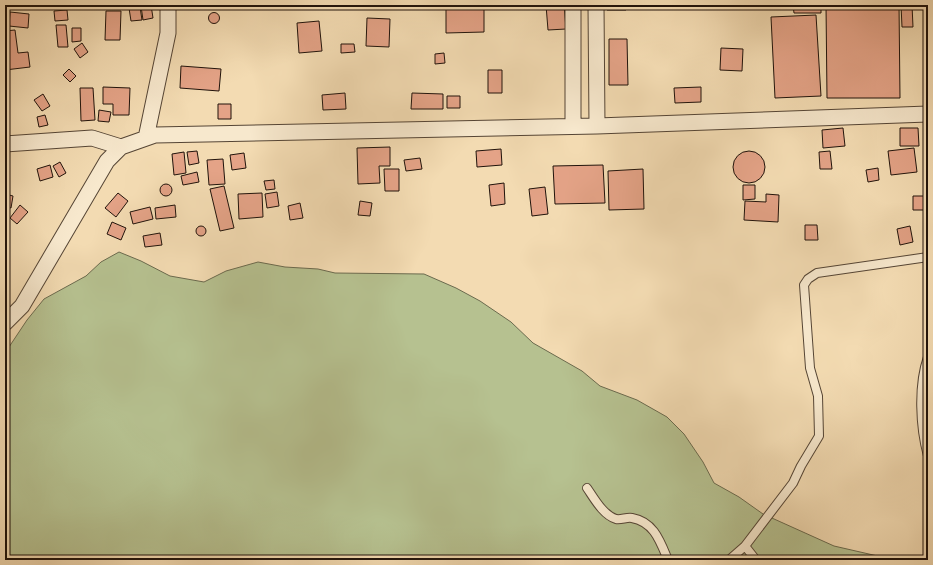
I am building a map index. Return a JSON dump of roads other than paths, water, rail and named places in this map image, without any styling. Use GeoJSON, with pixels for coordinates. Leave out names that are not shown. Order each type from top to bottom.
{"type":"FeatureCollection","features":[{"type":"Feature","properties":{"kind":"street"},"geometry":{"type":"LineString","coordinates":[[146,138],[168,34],[168,5]]}},
{"type":"Feature","properties":{"kind":"street"},"geometry":{"type":"LineString","coordinates":[[573,5],[573,126]]}},
{"type":"Feature","properties":{"kind":"street"},"geometry":{"type":"LineString","coordinates":[[596,5],[597,126]]}},
{"type":"Feature","properties":{"kind":"street"},"geometry":{"type":"LineString","coordinates":[[5,322],[22,306],[107,161],[121,147],[155,135],[597,126],[928,114]]}},
{"type":"Feature","properties":{"kind":"street"},"geometry":{"type":"LineString","coordinates":[[5,144],[92,138],[121,147]]}},
{"type":"Feature","properties":{"kind":"lane"},"geometry":{"type":"LineString","coordinates":[[729,560],[745,546],[793,483],[801,466],[819,436],[818,396],[810,368],[804,285],[808,279],[817,273],[928,257]]}},
{"type":"Feature","properties":{"kind":"lane"},"geometry":{"type":"LineString","coordinates":[[928,356],[922,376],[923,426],[928,456]]}},
{"type":"Feature","properties":{"kind":"lane"},"geometry":{"type":"LineString","coordinates":[[587,488],[605,512],[617,519],[630,517],[643,521],[660,538],[668,560]]}},
{"type":"Feature","properties":{"kind":"lane"},"geometry":{"type":"LineString","coordinates":[[745,546],[756,560]]}}]}
